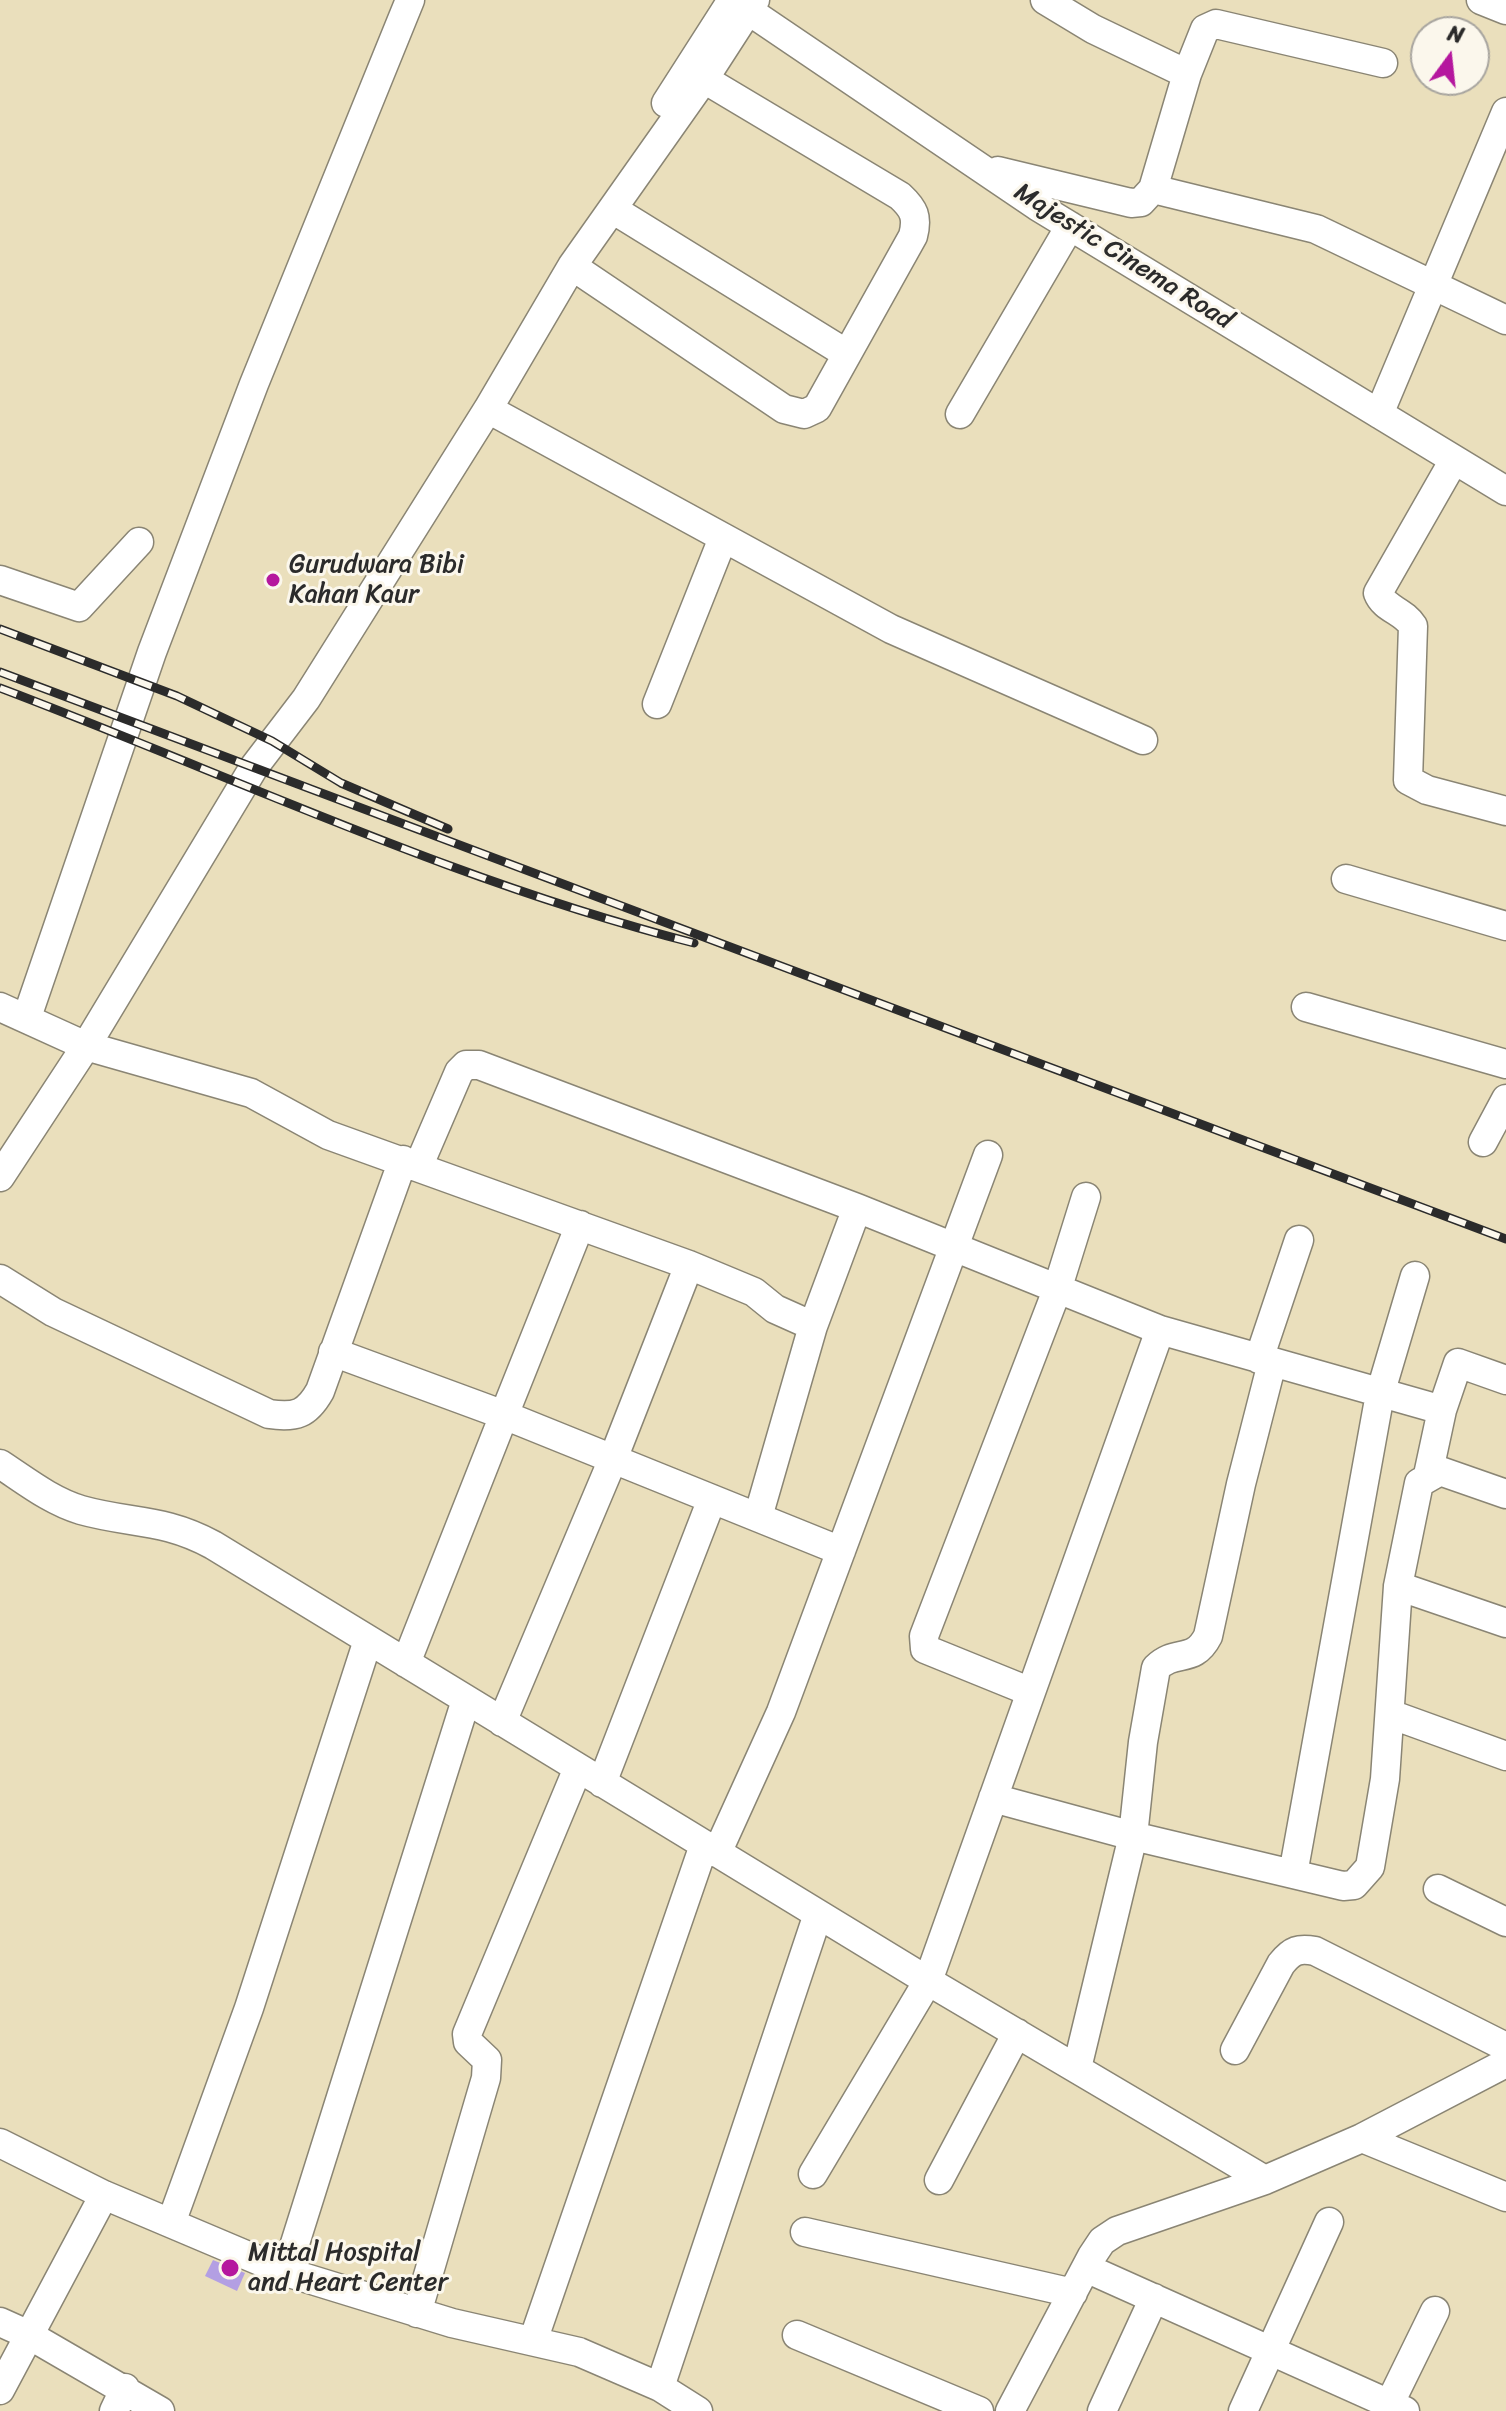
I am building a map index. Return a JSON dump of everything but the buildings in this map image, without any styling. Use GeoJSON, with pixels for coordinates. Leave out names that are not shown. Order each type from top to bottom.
{"type":"FeatureCollection","features":[{"type":"Feature","properties":{"kind":"street"},"geometry":{"type":"LineString","coordinates":[[27,1017],[152,652],[254,384],[410,0]]}},
{"type":"Feature","properties":{"kind":"street"},"geometry":{"type":"LineString","coordinates":[[1045,0],[1093,29],[1187,74]]}},
{"type":"Feature","properties":{"kind":"street"},"geometry":{"type":"LineString","coordinates":[[1481,0],[1506,10]]}},
{"type":"Feature","properties":{"kind":"street"},"geometry":{"type":"LineString","coordinates":[[0,1150],[79,1043],[254,767],[306,699],[488,409],[572,266],[704,79],[745,4]]}},
{"type":"Feature","properties":{"kind":"street"},"geometry":{"type":"LineString","coordinates":[[0,1177],[192,841],[290,699],[515,337],[745,4]]}},
{"type":"Feature","properties":{"kind":"street","name":"Majestic Cinema Road"},"geometry":{"type":"LineString","coordinates":[[745,4],[1070,226],[1506,491]]}},
{"type":"Feature","properties":{"kind":"street"},"geometry":{"type":"LineString","coordinates":[[981,167],[1131,203],[1141,202],[1153,189],[1187,74],[1205,29],[1216,24],[1383,63]]}},
{"type":"Feature","properties":{"kind":"street"},"geometry":{"type":"LineString","coordinates":[[572,266],[770,401],[795,413],[804,414],[817,408],[913,236],[917,221],[913,208],[900,196],[704,79]]}},
{"type":"Feature","properties":{"kind":"street"},"geometry":{"type":"LineString","coordinates":[[1379,414],[1506,112]]}},
{"type":"Feature","properties":{"kind":"street"},"geometry":{"type":"LineString","coordinates":[[1153,189],[1316,229],[1506,320]]}},
{"type":"Feature","properties":{"kind":"street"},"geometry":{"type":"LineString","coordinates":[[614,210],[847,354]]}},
{"type":"Feature","properties":{"kind":"street"},"geometry":{"type":"LineString","coordinates":[[960,414],[1070,226]]}},
{"type":"Feature","properties":{"kind":"street"},"geometry":{"type":"LineString","coordinates":[[488,409],[891,629],[1143,740]]}},
{"type":"Feature","properties":{"kind":"street"},"geometry":{"type":"LineString","coordinates":[[1454,460],[1378,593],[1380,600],[1408,618],[1413,626],[1408,780],[1427,790],[1506,811]]}},
{"type":"Feature","properties":{"kind":"street"},"geometry":{"type":"LineString","coordinates":[[657,704],[723,538]]}},
{"type":"Feature","properties":{"kind":"street"},"geometry":{"type":"LineString","coordinates":[[0,580],[79,607],[139,542]]}},
{"type":"Feature","properties":{"kind":"street"},"geometry":{"type":"LineString","coordinates":[[1346,879],[1506,926]]}},
{"type":"Feature","properties":{"kind":"street"},"geometry":{"type":"LineString","coordinates":[[0,1007],[79,1043],[229,1084],[328,1135],[689,1265],[754,1292],[775,1309],[813,1326]]}},
{"type":"Feature","properties":{"kind":"street"},"geometry":{"type":"LineString","coordinates":[[1306,1007],[1506,1064]]}},
{"type":"Feature","properties":{"kind":"street"},"geometry":{"type":"LineString","coordinates":[[0,1279],[53,1312],[269,1414],[289,1417],[311,1408],[411,1163],[459,1072],[466,1065],[479,1065],[857,1208],[1160,1330],[1442,1410]]}},
{"type":"Feature","properties":{"kind":"street"},"geometry":{"type":"LineString","coordinates":[[1483,1142],[1506,1099]]}},
{"type":"Feature","properties":{"kind":"street"},"geometry":{"type":"LineString","coordinates":[[533,2341],[711,1849],[781,1712],[988,1155]]}},
{"type":"Feature","properties":{"kind":"street"},"geometry":{"type":"LineString","coordinates":[[1031,1692],[931,1652],[923,1643],[1057,1290],[1086,1197]]}},
{"type":"Feature","properties":{"kind":"street"},"geometry":{"type":"LineString","coordinates":[[758,1517],[813,1326],[857,1208]]}},
{"type":"Feature","properties":{"kind":"street"},"geometry":{"type":"LineString","coordinates":[[406,1663],[580,1225]]}},
{"type":"Feature","properties":{"kind":"street"},"geometry":{"type":"LineString","coordinates":[[1077,2068],[1133,1836],[1143,1742],[1156,1668],[1173,1656],[1192,1656],[1202,1649],[1208,1636],[1265,1361],[1299,1240]]}},
{"type":"Feature","properties":{"kind":"street"},"geometry":{"type":"LineString","coordinates":[[502,1722],[613,1459],[689,1265]]}},
{"type":"Feature","properties":{"kind":"street"},"geometry":{"type":"LineString","coordinates":[[1293,1874],[1380,1394],[1415,1276]]}},
{"type":"Feature","properties":{"kind":"street"},"geometry":{"type":"LineString","coordinates":[[813,2174],[928,1981],[1160,1330]]}},
{"type":"Feature","properties":{"kind":"street"},"geometry":{"type":"LineString","coordinates":[[333,1352],[504,1415],[841,1551]]}},
{"type":"Feature","properties":{"kind":"street"},"geometry":{"type":"LineString","coordinates":[[1428,1475],[1442,1410],[1458,1363],[1506,1380]]}},
{"type":"Feature","properties":{"kind":"street"},"geometry":{"type":"LineString","coordinates":[[0,1464],[57,1501],[83,1510],[156,1522],[186,1531],[928,1981],[1265,2180]]}},
{"type":"Feature","properties":{"kind":"street"},"geometry":{"type":"LineString","coordinates":[[993,1798],[1133,1836],[1343,1886],[1354,1885],[1363,1879],[1370,1867],[1385,1779],[1398,1586],[1419,1483],[1428,1475],[1440,1471],[1506,1494]]}},
{"type":"Feature","properties":{"kind":"street"},"geometry":{"type":"LineString","coordinates":[[417,2313],[486,2078],[487,2060],[468,2042],[467,2034],[590,1776],[712,1499]]}},
{"type":"Feature","properties":{"kind":"street"},"geometry":{"type":"LineString","coordinates":[[1398,1586],[1506,1623]]}},
{"type":"Feature","properties":{"kind":"street"},"geometry":{"type":"LineString","coordinates":[[171,2223],[249,2008],[368,1640]]}},
{"type":"Feature","properties":{"kind":"street"},"geometry":{"type":"LineString","coordinates":[[286,2272],[466,1700]]}},
{"type":"Feature","properties":{"kind":"street"},"geometry":{"type":"LineString","coordinates":[[1390,1714],[1506,1756]]}},
{"type":"Feature","properties":{"kind":"street"},"geometry":{"type":"LineString","coordinates":[[1438,1889],[1506,1922]]}},
{"type":"Feature","properties":{"kind":"street"},"geometry":{"type":"LineString","coordinates":[[660,2387],[818,1914]]}},
{"type":"Feature","properties":{"kind":"street"},"geometry":{"type":"LineString","coordinates":[[1235,2050],[1281,1964],[1290,1952],[1300,1949],[1315,1951],[1506,2047]]}},
{"type":"Feature","properties":{"kind":"street"},"geometry":{"type":"LineString","coordinates":[[939,2180],[1017,2033]]}},
{"type":"Feature","properties":{"kind":"street"},"geometry":{"type":"LineString","coordinates":[[1010,2411],[1102,2241],[1117,2231],[1265,2180],[1362,2138],[1506,2063]]}},
{"type":"Feature","properties":{"kind":"street"},"geometry":{"type":"LineString","coordinates":[[1362,2138],[1506,2197]]}},
{"type":"Feature","properties":{"kind":"street"},"geometry":{"type":"LineString","coordinates":[[0,2143],[104,2195],[286,2272],[417,2313],[579,2352],[660,2387],[698,2411]]}},
{"type":"Feature","properties":{"kind":"street"},"geometry":{"type":"LineString","coordinates":[[0,2390],[104,2195]]}},
{"type":"Feature","properties":{"kind":"street"},"geometry":{"type":"LineString","coordinates":[[1243,2411],[1329,2222]]}},
{"type":"Feature","properties":{"kind":"street"},"geometry":{"type":"LineString","coordinates":[[805,2232],[1073,2293]]}},
{"type":"Feature","properties":{"kind":"street"},"geometry":{"type":"LineString","coordinates":[[1086,2268],[1394,2409],[1435,2311]]}},
{"type":"Feature","properties":{"kind":"street"},"geometry":{"type":"LineString","coordinates":[[1102,2411],[1154,2298]]}},
{"type":"Feature","properties":{"kind":"street"},"geometry":{"type":"LineString","coordinates":[[0,2322],[29,2335],[119,2400],[160,2411]]}},
{"type":"Feature","properties":{"kind":"street"},"geometry":{"type":"LineString","coordinates":[[797,2335],[979,2411]]}},
{"type":"Feature","properties":{"kind":"railway"},"geometry":{"type":"LineString","coordinates":[[0,629],[177,696],[272,741],[341,783],[448,829]]}},
{"type":"Feature","properties":{"kind":"railway"},"geometry":{"type":"LineString","coordinates":[[0,672],[1506,1239]]}},
{"type":"Feature","properties":{"kind":"railway"},"geometry":{"type":"LineString","coordinates":[[0,688],[344,825],[517,890],[694,943]]}},
{"type":"Feature","properties":{"kind":"place","name":"Gurudwara Bibi Kahan Kaur"},"geometry":{"type":"Point","coordinates":[273,580]}},
{"type":"Feature","properties":{"kind":"place","name":"Mittal Hospital and Heart Center"},"geometry":{"type":"Point","coordinates":[230,2268]}}]}
